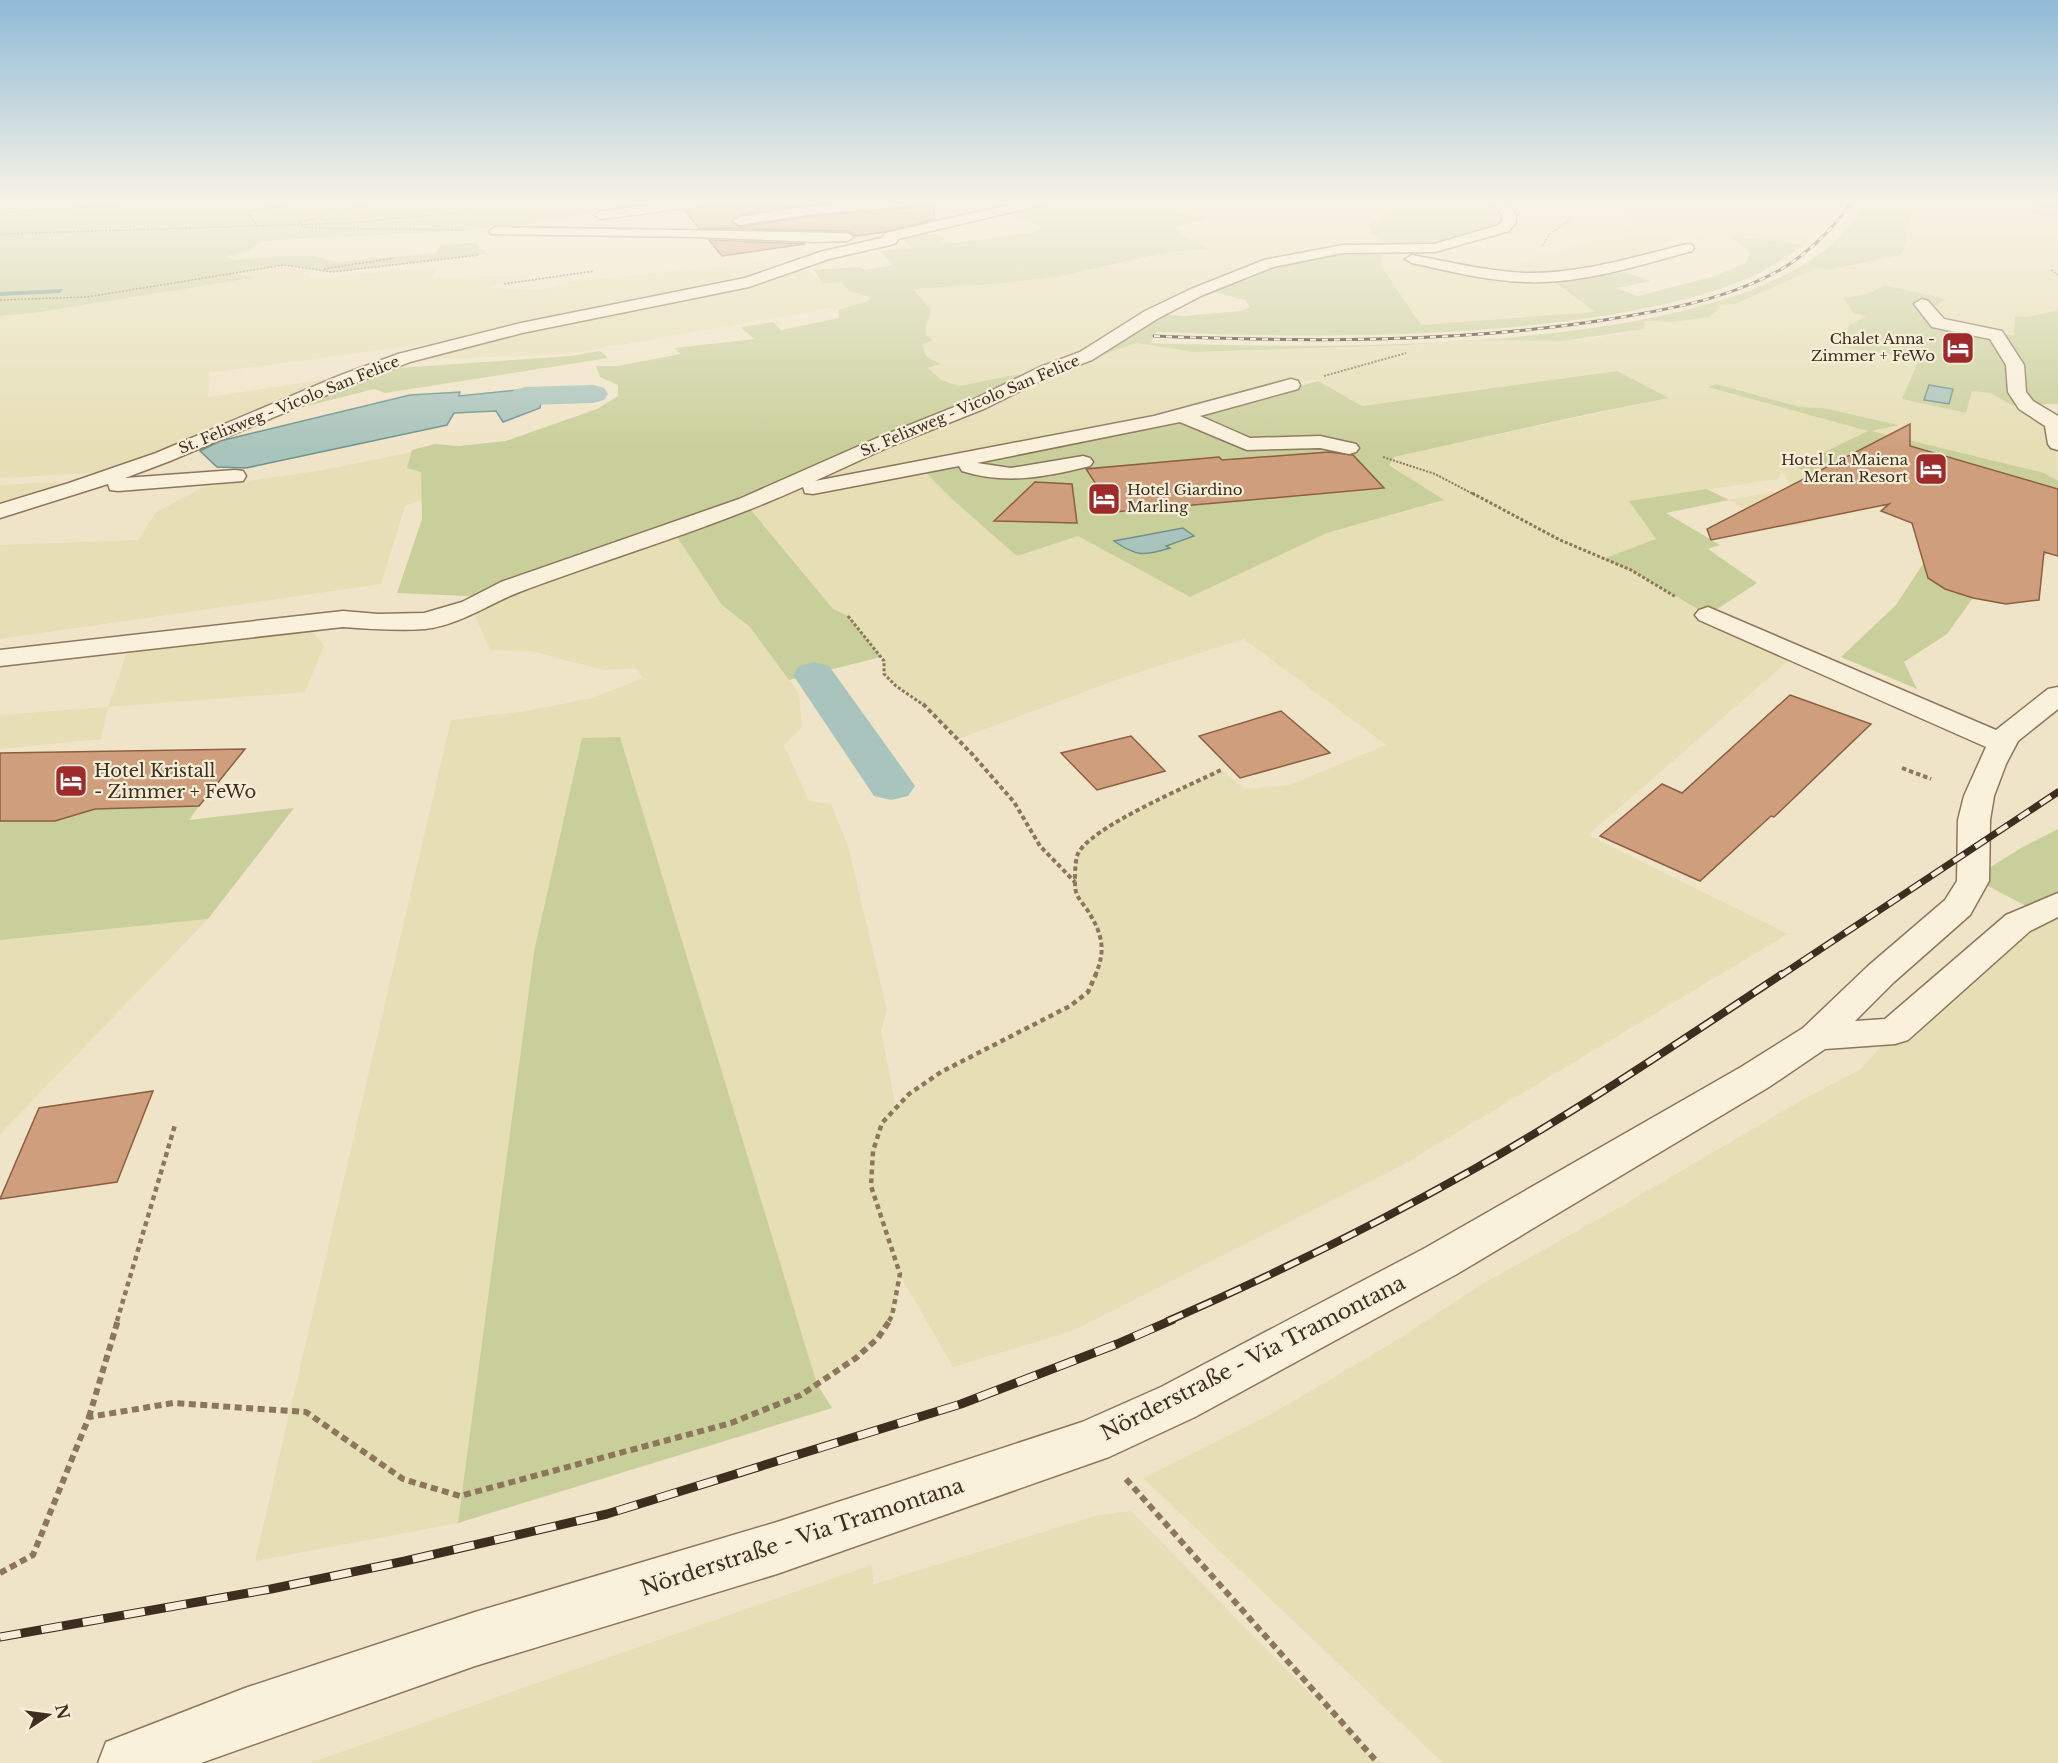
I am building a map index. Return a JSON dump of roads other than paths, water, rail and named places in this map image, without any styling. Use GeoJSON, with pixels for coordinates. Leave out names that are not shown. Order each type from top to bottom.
{"type":"FeatureCollection","features":[{"type":"Feature","properties":{"kind":"street","name":"St. Felixweg - Vicolo San Felice"},"geometry":{"type":"LineString","coordinates":[[0,511],[77,488],[163,457],[396,360],[521,328],[743,283]]}},
{"type":"Feature","properties":{"kind":"street","name":"St. Felixweg - Vicolo San Felice"},"geometry":{"type":"LineString","coordinates":[[0,658],[343,619],[378,622],[426,621],[471,607],[510,587],[747,504],[884,442],[979,404],[1046,371],[1086,356],[1151,315],[1219,283]]}},
{"type":"Feature","properties":{"kind":"street"},"geometry":{"type":"LineString","coordinates":[[1922,304],[1938,323],[1996,335],[2015,365],[2017,392],[2026,405],[2055,423],[2058,444]]}},
{"type":"Feature","properties":{"kind":"street","name":"St. Felixweg - Vicolo San Felice"},"geometry":{"type":"LineString","coordinates":[[747,504],[830,484],[956,462],[1156,422],[1292,386]]}},
{"type":"Feature","properties":{"kind":"street"},"geometry":{"type":"LineString","coordinates":[[1181,415],[1247,444],[1320,442],[1348,448]]}},
{"type":"Feature","properties":{"kind":"street"},"geometry":{"type":"LineString","coordinates":[[956,462],[983,473],[1020,475],[1083,462]]}},
{"type":"Feature","properties":{"kind":"street"},"geometry":{"type":"LineString","coordinates":[[77,488],[235,476]]}},
{"type":"Feature","properties":{"kind":"street"},"geometry":{"type":"LineString","coordinates":[[1708,615],[2002,744]]}},
{"type":"Feature","properties":{"kind":"street","name":"Nörderstraße - Via Tramontana"},"geometry":{"type":"LineString","coordinates":[[127,1763],[245,1717],[476,1639],[777,1548],[1092,1441],[1178,1402],[1441,1261],[1755,1077],[1816,1037],[1881,974],[1958,907],[1973,881],[1974,820],[1990,764],[2006,736],[2058,695]]}},
{"type":"Feature","properties":{"kind":"street"},"geometry":{"type":"LineString","coordinates":[[1816,1037],[1895,1031],[2018,923],[2058,904]]}},
{"type":"Feature","properties":{"kind":"water"},"geometry":{"type":"Polygon","coordinates":[[[1929,385],[1953,389],[1949,404],[1924,400],[1929,385]]]}},
{"type":"Feature","properties":{"kind":"water"},"geometry":{"type":"Polygon","coordinates":[[[526,389],[523,402],[541,401],[540,408],[503,422],[496,411],[454,413],[447,425],[246,468],[217,467],[200,451],[220,441],[410,395],[460,392],[459,396],[526,389]]]}},
{"type":"Feature","properties":{"kind":"water"},"geometry":{"type":"Polygon","coordinates":[[[1183,528],[1194,536],[1154,553],[1135,552],[1114,541],[1183,528]]]}},
{"type":"Feature","properties":{"kind":"waterway"},"geometry":{"type":"LineString","coordinates":[[0,294],[60,291]]}},
{"type":"Feature","properties":{"kind":"waterway"},"geometry":{"type":"LineString","coordinates":[[525,396],[593,394]]}},
{"type":"Feature","properties":{"kind":"waterway"},"geometry":{"type":"LineString","coordinates":[[814,675],[891,786]]}},
{"type":"Feature","properties":{"kind":"railway"},"geometry":{"type":"LineString","coordinates":[[1154,336],[1321,340],[1488,333],[1543,328],[1646,313],[1694,303],[1751,283]]}},
{"type":"Feature","properties":{"kind":"railway"},"geometry":{"type":"LineString","coordinates":[[1780,976],[2058,792]]}},
{"type":"Feature","properties":{"kind":"railway"},"geometry":{"type":"LineString","coordinates":[[1168,1321],[1323,1249],[1474,1169],[1591,1099],[1782,974]]}},
{"type":"Feature","properties":{"kind":"railway"},"geometry":{"type":"LineString","coordinates":[[0,1637],[271,1589],[405,1561],[607,1514],[961,1404],[1117,1344],[1172,1320]]}},
{"type":"Feature","properties":{"kind":"place","name":"Chalet Anna - Zimmer + FeWo"},"geometry":{"type":"Point","coordinates":[1958,348]}},
{"type":"Feature","properties":{"kind":"place","name":"Hotel La Maiena Meran Resort"},"geometry":{"type":"Point","coordinates":[1931,469]}},
{"type":"Feature","properties":{"kind":"place","name":"Hotel Giardino Marling"},"geometry":{"type":"Point","coordinates":[1104,499]}},
{"type":"Feature","properties":{"kind":"place","name":"Hotel Kristall - Zimmer + FeWo"},"geometry":{"type":"Point","coordinates":[71,781]}}]}
